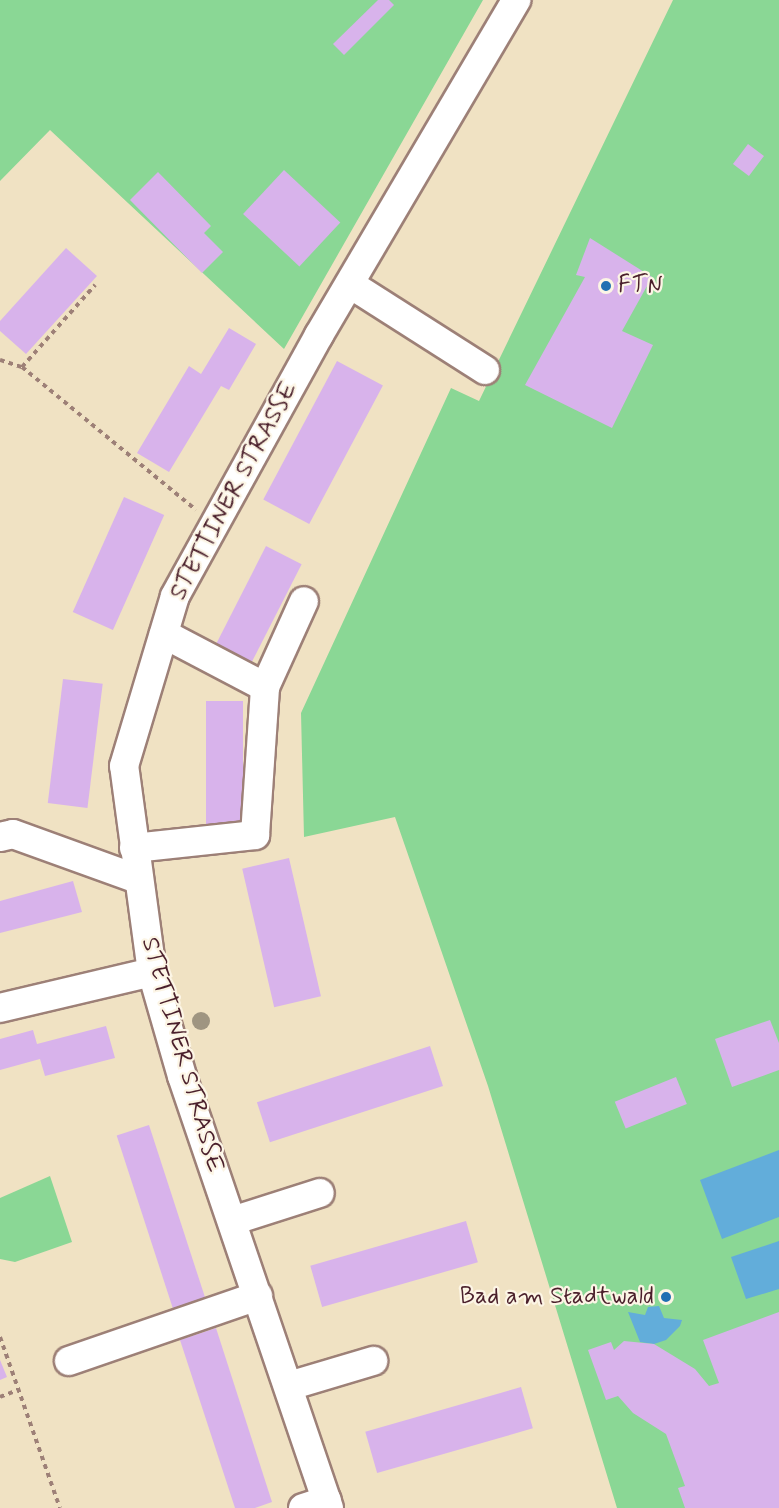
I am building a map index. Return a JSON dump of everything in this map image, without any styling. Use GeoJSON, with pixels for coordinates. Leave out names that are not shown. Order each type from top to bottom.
{"type":"FeatureCollection","features":[{"type":"Feature","properties":{"kind":"street","name":"STETTINER STRASSE"},"geometry":{"type":"LineString","coordinates":[[320,1505],[289,1386],[232,1221],[152,972],[137,879],[124,766],[175,596],[350,284],[516,0]]}},
{"type":"Feature","properties":{"kind":"street"},"geometry":{"type":"LineString","coordinates":[[350,284],[485,370]]}},
{"type":"Feature","properties":{"kind":"street"},"geometry":{"type":"LineString","coordinates":[[134,848],[255,835],[265,687],[304,602]]}},
{"type":"Feature","properties":{"kind":"street"},"geometry":{"type":"LineString","coordinates":[[164,634],[265,687]]}},
{"type":"Feature","properties":{"kind":"street"},"geometry":{"type":"LineString","coordinates":[[0,837],[13,834],[137,879]]}},
{"type":"Feature","properties":{"kind":"street"},"geometry":{"type":"LineString","coordinates":[[0,1008],[152,972]]}},
{"type":"Feature","properties":{"kind":"street"},"geometry":{"type":"LineString","coordinates":[[232,1221],[320,1193]]}},
{"type":"Feature","properties":{"kind":"street"},"geometry":{"type":"LineString","coordinates":[[69,1360],[258,1296]]}},
{"type":"Feature","properties":{"kind":"street"},"geometry":{"type":"LineString","coordinates":[[289,1386],[373,1362]]}},
{"type":"Feature","properties":{"kind":"path"},"geometry":{"type":"LineString","coordinates":[[22,368],[95,285]]}},
{"type":"Feature","properties":{"kind":"path"},"geometry":{"type":"LineString","coordinates":[[0,360],[22,368],[214,525]]}},
{"type":"Feature","properties":{"kind":"path"},"geometry":{"type":"LineString","coordinates":[[0,1337],[60,1508]]}},
{"type":"Feature","properties":{"kind":"path"},"geometry":{"type":"LineString","coordinates":[[0,1397],[18,1390]]}},
{"type":"Feature","properties":{"kind":"green space"},"geometry":{"type":"Polygon","coordinates":[[[0,0],[483,0],[284,349],[50,130],[0,181],[0,0]]]}},
{"type":"Feature","properties":{"kind":"green space"},"geometry":{"type":"Polygon","coordinates":[[[673,0],[779,0],[779,1508],[617,1508],[488,1086],[395,817],[304,837],[301,713],[451,388],[479,401],[673,0]]]}},
{"type":"Feature","properties":{"kind":"green space"},"geometry":{"type":"Polygon","coordinates":[[[50,1176],[72,1242],[15,1262],[0,1259],[0,1198],[50,1176]]]}},
{"type":"Feature","properties":{"kind":"water"},"geometry":{"type":"Polygon","coordinates":[[[779,1150],[779,1217],[722,1239],[700,1180],[779,1150]]]}},
{"type":"Feature","properties":{"kind":"water"},"geometry":{"type":"Polygon","coordinates":[[[779,1241],[779,1289],[746,1299],[731,1257],[779,1241]]]}},
{"type":"Feature","properties":{"kind":"water"},"geometry":{"type":"Polygon","coordinates":[[[659,1306],[664,1318],[682,1320],[680,1326],[666,1340],[654,1344],[640,1342],[628,1312],[645,1315],[648,1307],[659,1306]]]}},
{"type":"Feature","properties":{"kind":"building"},"geometry":{"type":"Polygon","coordinates":[[[378,0],[389,0],[394,5],[344,55],[333,44],[378,0]]]}},
{"type":"Feature","properties":{"kind":"building"},"geometry":{"type":"Polygon","coordinates":[[[748,144],[764,156],[749,176],[733,164],[748,144]]]}},
{"type":"Feature","properties":{"kind":"building"},"geometry":{"type":"Polygon","coordinates":[[[284,170],[340,223],[299,266],[243,214],[284,170]]]}},
{"type":"Feature","properties":{"kind":"building"},"geometry":{"type":"Polygon","coordinates":[[[158,172],[211,226],[204,233],[223,252],[202,273],[130,200],[158,172]]]}},
{"type":"Feature","properties":{"kind":"building"},"geometry":{"type":"Polygon","coordinates":[[[590,238],[652,277],[622,331],[653,345],[612,428],[525,385],[585,277],[576,275],[590,238]]]}},
{"type":"Feature","properties":{"kind":"building"},"geometry":{"type":"Polygon","coordinates":[[[66,248],[97,276],[26,354],[0,331],[0,321],[66,248]]]}},
{"type":"Feature","properties":{"kind":"building"},"geometry":{"type":"Polygon","coordinates":[[[229,328],[256,344],[229,390],[221,386],[169,472],[137,453],[189,366],[201,374],[229,328]]]}},
{"type":"Feature","properties":{"kind":"building"},"geometry":{"type":"Polygon","coordinates":[[[337,361],[383,385],[309,524],[263,500],[337,361]]]}},
{"type":"Feature","properties":{"kind":"building"},"geometry":{"type":"Polygon","coordinates":[[[124,497],[164,515],[113,630],[73,612],[124,497]]]}},
{"type":"Feature","properties":{"kind":"building"},"geometry":{"type":"Polygon","coordinates":[[[266,546],[302,564],[248,669],[212,651],[266,546]]]}},
{"type":"Feature","properties":{"kind":"building"},"geometry":{"type":"Polygon","coordinates":[[[63,679],[103,684],[87,808],[48,803],[63,679]]]}},
{"type":"Feature","properties":{"kind":"building"},"geometry":{"type":"Polygon","coordinates":[[[206,701],[243,701],[243,829],[206,829],[206,701]]]}},
{"type":"Feature","properties":{"kind":"building"},"geometry":{"type":"Polygon","coordinates":[[[289,858],[321,996],[274,1007],[242,869],[289,858]]]}},
{"type":"Feature","properties":{"kind":"building"},"geometry":{"type":"Polygon","coordinates":[[[73,881],[82,912],[0,933],[0,901],[73,881]]]}},
{"type":"Feature","properties":{"kind":"building"},"geometry":{"type":"Polygon","coordinates":[[[770,1020],[779,1043],[779,1070],[732,1087],[715,1039],[770,1020]]]}},
{"type":"Feature","properties":{"kind":"building"},"geometry":{"type":"Polygon","coordinates":[[[106,1026],[115,1058],[45,1076],[40,1059],[0,1070],[0,1039],[33,1030],[37,1044],[106,1026]]]}},
{"type":"Feature","properties":{"kind":"building"},"geometry":{"type":"Polygon","coordinates":[[[430,1046],[443,1086],[270,1142],[257,1102],[430,1046]]]}},
{"type":"Feature","properties":{"kind":"building"},"geometry":{"type":"Polygon","coordinates":[[[676,1077],[687,1104],[626,1129],[615,1102],[676,1077]]]}},
{"type":"Feature","properties":{"kind":"building"},"geometry":{"type":"Polygon","coordinates":[[[149,1125],[207,1303],[174,1313],[117,1136],[149,1125]]]}},
{"type":"Feature","properties":{"kind":"building"},"geometry":{"type":"Polygon","coordinates":[[[466,1221],[478,1262],[322,1307],[310,1266],[466,1221]]]}},
{"type":"Feature","properties":{"kind":"building"},"geometry":{"type":"Polygon","coordinates":[[[779,1312],[779,1508],[685,1508],[678,1488],[685,1486],[666,1434],[633,1413],[618,1396],[606,1400],[588,1350],[611,1342],[614,1350],[624,1341],[654,1344],[695,1369],[709,1386],[719,1383],[703,1340],[779,1312]]]}},
{"type":"Feature","properties":{"kind":"building"},"geometry":{"type":"Polygon","coordinates":[[[216,1328],[272,1502],[255,1508],[235,1508],[180,1340],[216,1328]]]}},
{"type":"Feature","properties":{"kind":"building"},"geometry":{"type":"Polygon","coordinates":[[[0,1360],[7,1377],[0,1380],[0,1360]]]}},
{"type":"Feature","properties":{"kind":"building"},"geometry":{"type":"Polygon","coordinates":[[[521,1387],[533,1428],[377,1473],[365,1432],[521,1387]]]}},
{"type":"Feature","properties":{"kind":"place","name":"FTN"},"geometry":{"type":"Point","coordinates":[606,286]}},
{"type":"Feature","properties":{"kind":"place","name":"Bad am Stadtwald"},"geometry":{"type":"Point","coordinates":[666,1297]}}]}
